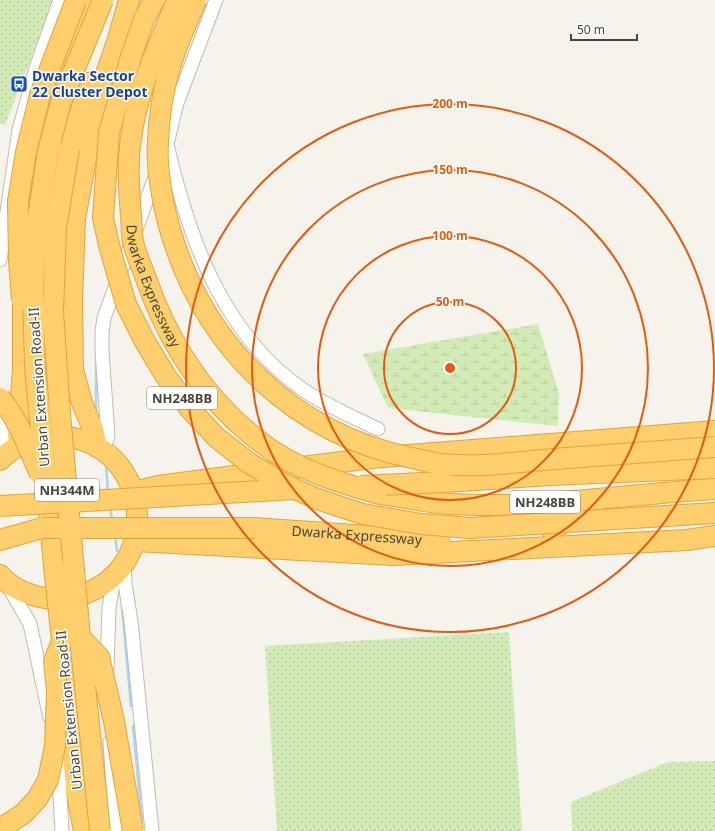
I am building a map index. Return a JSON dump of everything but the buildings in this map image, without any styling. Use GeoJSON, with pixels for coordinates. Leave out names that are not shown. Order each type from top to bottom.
{"type":"FeatureCollection","features":[{"type":"Feature","properties":{"kind":"highway"},"geometry":{"type":"LineString","coordinates":[[35,368],[27,349],[19,260],[18,201],[26,152],[40,94],[76,0]]}},
{"type":"Feature","properties":{"kind":"highway"},"geometry":{"type":"LineString","coordinates":[[8,454],[23,369],[24,260],[29,202],[35,159],[46,113],[69,44],[87,0]]}},
{"type":"Feature","properties":{"kind":"highway","name":"Urban Extension Road-II"},"geometry":{"type":"LineString","coordinates":[[100,831],[47,489],[35,368],[33,282],[37,224],[48,151],[61,102],[103,0]]}},
{"type":"Feature","properties":{"kind":"highway","name":"Urban Extension Road-II"},"geometry":{"type":"LineString","coordinates":[[84,831],[77,795],[60,414],[53,312],[56,228],[69,149],[83,101],[105,39],[125,0]]}},
{"type":"Feature","properties":{"kind":"highway"},"geometry":{"type":"LineString","coordinates":[[100,449],[82,403],[73,370],[72,307],[75,219],[96,103],[118,39],[129,0]]}},
{"type":"Feature","properties":{"kind":"highway","name":"Dwarka Expressway"},"geometry":{"type":"LineString","coordinates":[[154,0],[144,19],[130,60],[109,132],[104,218],[110,249],[126,304],[144,340],[190,409],[217,438],[248,463],[284,484],[315,498],[364,514],[420,524],[470,528],[715,513]]}},
{"type":"Feature","properties":{"kind":"highway","name":"Dwarka Expressway"},"geometry":{"type":"LineString","coordinates":[[177,0],[138,103],[131,138],[128,179],[133,240],[150,292],[166,327],[186,362],[208,393],[234,420],[263,445],[331,480],[376,493],[438,503],[483,505],[558,502],[715,489]]}},
{"type":"Feature","properties":{"kind":"highway"},"geometry":{"type":"LineString","coordinates":[[196,0],[169,71],[161,110],[158,143],[159,176],[165,212],[174,244],[187,276],[208,316],[234,353],[263,383],[293,408],[329,430],[366,446],[441,464],[482,466],[715,447]]}},
{"type":"Feature","properties":{"kind":"highway"},"geometry":{"type":"LineString","coordinates":[[0,398],[9,408],[22,433],[47,489]]}},
{"type":"Feature","properties":{"kind":"highway"},"geometry":{"type":"LineString","coordinates":[[134,492],[158,486],[371,458],[715,431]]}},
{"type":"Feature","properties":{"kind":"highway"},"geometry":{"type":"LineString","coordinates":[[2,577],[22,591],[44,598],[64,599],[83,595],[100,587],[119,570],[135,541],[138,516],[134,492],[126,474],[113,459],[100,449],[79,439],[58,436],[37,439],[8,454]]}},
{"type":"Feature","properties":{"kind":"highway"},"geometry":{"type":"LineString","coordinates":[[0,506],[550,475],[715,468]]}},
{"type":"Feature","properties":{"kind":"highway","name":"Dwarka Expressway"},"geometry":{"type":"LineString","coordinates":[[0,527],[254,528],[463,542],[517,541],[567,522]]}},
{"type":"Feature","properties":{"kind":"highway"},"geometry":{"type":"LineString","coordinates":[[0,540],[42,528]]}},
{"type":"Feature","properties":{"kind":"highway"},"geometry":{"type":"LineString","coordinates":[[135,541],[394,555],[687,540],[715,536]]}},
{"type":"Feature","properties":{"kind":"highway"},"geometry":{"type":"LineString","coordinates":[[0,829],[23,814],[37,798],[48,780],[55,746],[57,691],[54,661],[71,639],[99,657],[114,721],[133,831]]}},
{"type":"Feature","properties":{"kind":"street"},"geometry":{"type":"LineString","coordinates":[[0,260],[19,130],[36,68],[60,0]]}},
{"type":"Feature","properties":{"kind":"street"},"geometry":{"type":"LineString","coordinates":[[100,449],[108,436],[102,352],[104,318],[167,144],[177,104],[216,0]]}},
{"type":"Feature","properties":{"kind":"street"},"geometry":{"type":"LineString","coordinates":[[167,144],[189,227],[205,266],[226,306],[250,339],[276,368],[305,391],[378,429]]}},
{"type":"Feature","properties":{"kind":"street"},"geometry":{"type":"LineString","coordinates":[[0,398],[8,454]]}},
{"type":"Feature","properties":{"kind":"street"},"geometry":{"type":"LineString","coordinates":[[116,831],[111,775],[107,663],[109,608],[119,570]]}},
{"type":"Feature","properties":{"kind":"street"},"geometry":{"type":"LineString","coordinates":[[119,570],[125,584],[131,621],[152,831]]}},
{"type":"Feature","properties":{"kind":"street"},"geometry":{"type":"LineString","coordinates":[[2,577],[30,624],[59,758],[62,831]]}},
{"type":"Feature","properties":{"kind":"green space"},"geometry":{"type":"Polygon","coordinates":[[[0,0],[54,0],[5,125],[0,123],[0,0]]]}},
{"type":"Feature","properties":{"kind":"green space"},"geometry":{"type":"Polygon","coordinates":[[[538,324],[559,394],[558,426],[388,408],[363,354],[538,324]]]}},
{"type":"Feature","properties":{"kind":"green space"},"geometry":{"type":"Polygon","coordinates":[[[509,632],[522,831],[277,831],[265,646],[509,632]]]}},
{"type":"Feature","properties":{"kind":"green space"},"geometry":{"type":"Polygon","coordinates":[[[715,761],[715,831],[572,831],[571,802],[668,762],[715,761]]]}},
{"type":"Feature","properties":{"kind":"waterway"},"geometry":{"type":"LineString","coordinates":[[194,41],[209,0]]}},
{"type":"Feature","properties":{"kind":"waterway"},"geometry":{"type":"LineString","coordinates":[[96,349],[96,414]]}},
{"type":"Feature","properties":{"kind":"waterway"},"geometry":{"type":"LineString","coordinates":[[106,465],[108,492]]}},
{"type":"Feature","properties":{"kind":"waterway"},"geometry":{"type":"LineString","coordinates":[[110,507],[112,520]]}},
{"type":"Feature","properties":{"kind":"waterway"},"geometry":{"type":"LineString","coordinates":[[115,536],[117,551]]}},
{"type":"Feature","properties":{"kind":"waterway"},"geometry":{"type":"LineString","coordinates":[[122,606],[131,706]]}},
{"type":"Feature","properties":{"kind":"waterway"},"geometry":{"type":"LineString","coordinates":[[133,726],[142,823]]}},
{"type":"Feature","properties":{"kind":"place","name":"Dwarka Sector 22 Cluster Depot"},"geometry":{"type":"Point","coordinates":[19,84]}}]}
